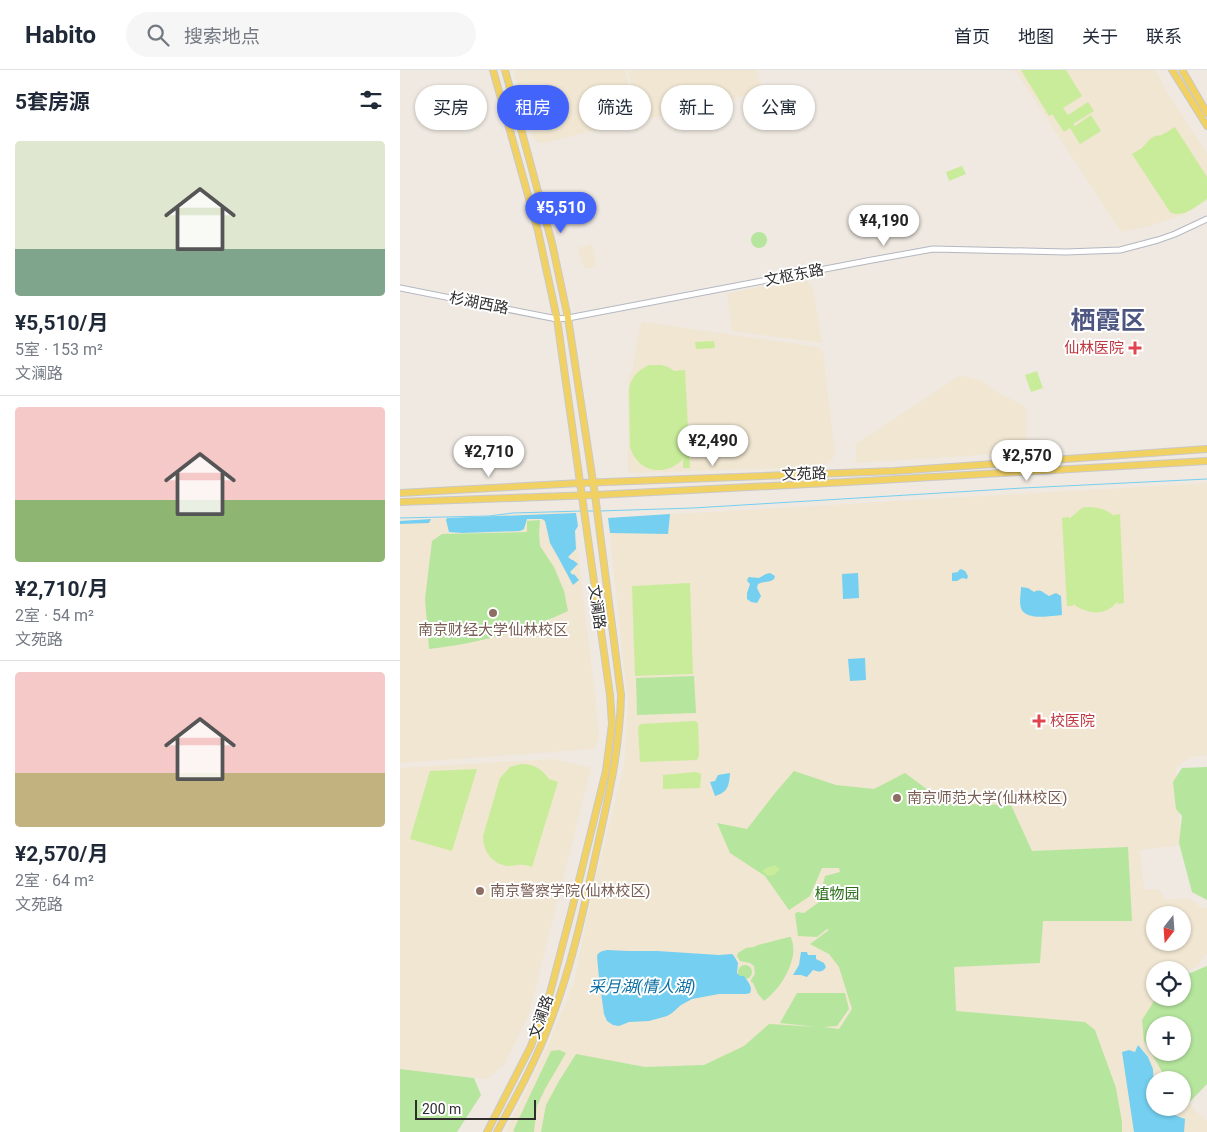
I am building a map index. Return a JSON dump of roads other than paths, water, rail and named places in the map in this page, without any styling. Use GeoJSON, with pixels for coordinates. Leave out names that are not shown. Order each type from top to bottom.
{"type":"FeatureCollection","features":[{"type":"Feature","properties":{"kind":"main road","name":"文澜路"},"geometry":{"type":"LineString","coordinates":[[487,1132],[531,1046],[547,1002],[606,771],[612,724],[610,695],[557,319],[538,231],[493,70]]}},
{"type":"Feature","properties":{"kind":"main road","name":"文澜路"},"geometry":{"type":"LineString","coordinates":[[497,1132],[531,1067],[560,997],[583,913],[614,774],[621,695],[594,483],[568,318],[552,242],[505,70]]}},
{"type":"Feature","properties":{"kind":"main road"},"geometry":{"type":"LineString","coordinates":[[1172,70],[1207,126]]}},
{"type":"Feature","properties":{"kind":"main road"},"geometry":{"type":"LineString","coordinates":[[1182,70],[1207,112]]}},
{"type":"Feature","properties":{"kind":"main road","name":"文苑路"},"geometry":{"type":"LineString","coordinates":[[400,493],[580,482],[894,471],[1203,449]]}},
{"type":"Feature","properties":{"kind":"main road","name":"文苑路"},"geometry":{"type":"LineString","coordinates":[[400,502],[595,495],[1204,461]]}},
{"type":"Feature","properties":{"kind":"street","name":"文枢东路"},"geometry":{"type":"LineString","coordinates":[[557,319],[933,250],[1066,252],[1120,250],[1175,234],[1207,219]]}},
{"type":"Feature","properties":{"kind":"street","name":"杉湖西路"},"geometry":{"type":"LineString","coordinates":[[400,288],[557,319]]}},
{"type":"Feature","properties":{"kind":"street"},"geometry":{"type":"LineString","coordinates":[[1203,449],[1204,461]]}},
{"type":"Feature","properties":{"kind":"water"},"geometry":{"type":"Polygon","coordinates":[[[576,513],[578,526],[575,531],[576,549],[568,557],[578,564],[570,572],[579,580],[573,585],[550,543],[545,521],[542,519],[527,519],[524,529],[520,531],[462,533],[449,532],[446,520],[447,518],[576,513]]]}},
{"type":"Feature","properties":{"kind":"water"},"geometry":{"type":"Polygon","coordinates":[[[670,514],[668,534],[610,533],[608,518],[670,514]]]}},
{"type":"Feature","properties":{"kind":"water"},"geometry":{"type":"Polygon","coordinates":[[[431,519],[429,523],[400,524],[400,521],[431,519]]]}},
{"type":"Feature","properties":{"kind":"water"},"geometry":{"type":"Polygon","coordinates":[[[961,569],[968,576],[967,579],[962,578],[952,581],[952,573],[958,572],[961,569]]]}},
{"type":"Feature","properties":{"kind":"water"},"geometry":{"type":"Polygon","coordinates":[[[770,573],[775,576],[774,579],[758,584],[757,588],[761,596],[757,603],[747,599],[750,584],[747,581],[748,578],[759,578],[770,573]]]}},
{"type":"Feature","properties":{"kind":"water"},"geometry":{"type":"Polygon","coordinates":[[[858,573],[859,598],[843,599],[842,574],[858,573]]]}},
{"type":"Feature","properties":{"kind":"water"},"geometry":{"type":"Polygon","coordinates":[[[1021,587],[1028,588],[1034,592],[1040,591],[1049,596],[1056,593],[1061,596],[1062,615],[1039,617],[1023,612],[1020,603],[1021,587]]]}},
{"type":"Feature","properties":{"kind":"water"},"geometry":{"type":"Polygon","coordinates":[[[865,658],[866,680],[850,681],[848,659],[865,658]]]}},
{"type":"Feature","properties":{"kind":"water"},"geometry":{"type":"Polygon","coordinates":[[[730,773],[727,788],[723,793],[715,796],[710,782],[715,781],[718,775],[730,773]]]}},
{"type":"Feature","properties":{"kind":"water","name":"采月湖(情人湖)"},"geometry":{"type":"Polygon","coordinates":[[[607,950],[732,954],[738,963],[737,973],[740,976],[744,976],[750,984],[751,991],[746,994],[719,994],[692,999],[667,1016],[649,1021],[629,1022],[619,1026],[613,1025],[607,1021],[604,1014],[597,956],[600,952],[607,950]]]}},
{"type":"Feature","properties":{"kind":"water"},"geometry":{"type":"Polygon","coordinates":[[[801,952],[807,952],[808,955],[816,955],[816,959],[824,963],[826,967],[820,972],[813,970],[807,977],[793,975],[799,965],[801,952]]]}},
{"type":"Feature","properties":{"kind":"water"},"geometry":{"type":"Polygon","coordinates":[[[1138,1045],[1146,1055],[1146,1061],[1150,1061],[1153,1069],[1153,1071],[1146,1071],[1146,1116],[1177,1116],[1185,1119],[1184,1132],[1134,1132],[1122,1052],[1129,1050],[1135,1052],[1138,1045]]]}},
{"type":"Feature","properties":{"kind":"waterway"},"geometry":{"type":"LineString","coordinates":[[599,511],[693,508],[1207,479]]}},
{"type":"Feature","properties":{"kind":"waterway"},"geometry":{"type":"LineString","coordinates":[[400,518],[582,511]]}},
{"type":"Feature","properties":{"kind":"waterway"},"geometry":{"type":"LineString","coordinates":[[586,511],[595,511]]}},
{"type":"Feature","properties":{"kind":"place","name":"仙林医院"},"geometry":{"type":"Point","coordinates":[1135,348]}},
{"type":"Feature","properties":{"kind":"place","name":"南京财经大学仙林校区"},"geometry":{"type":"Point","coordinates":[493,613]}},
{"type":"Feature","properties":{"kind":"place","name":"校医院"},"geometry":{"type":"Point","coordinates":[1039,721]}},
{"type":"Feature","properties":{"kind":"place","name":"南京师范大学(仙林校区)"},"geometry":{"type":"Point","coordinates":[897,798]}},
{"type":"Feature","properties":{"kind":"place","name":"南京警察学院(仙林校区)"},"geometry":{"type":"Point","coordinates":[480,891]}},
{"type":"Feature","properties":{"kind":"district","name":"栖霞区"},"geometry":{"type":"Point","coordinates":[1108,320]}},
{"type":"Feature","properties":{"kind":"park label","name":"植物园"},"geometry":{"type":"Point","coordinates":[837,894]}}]}
